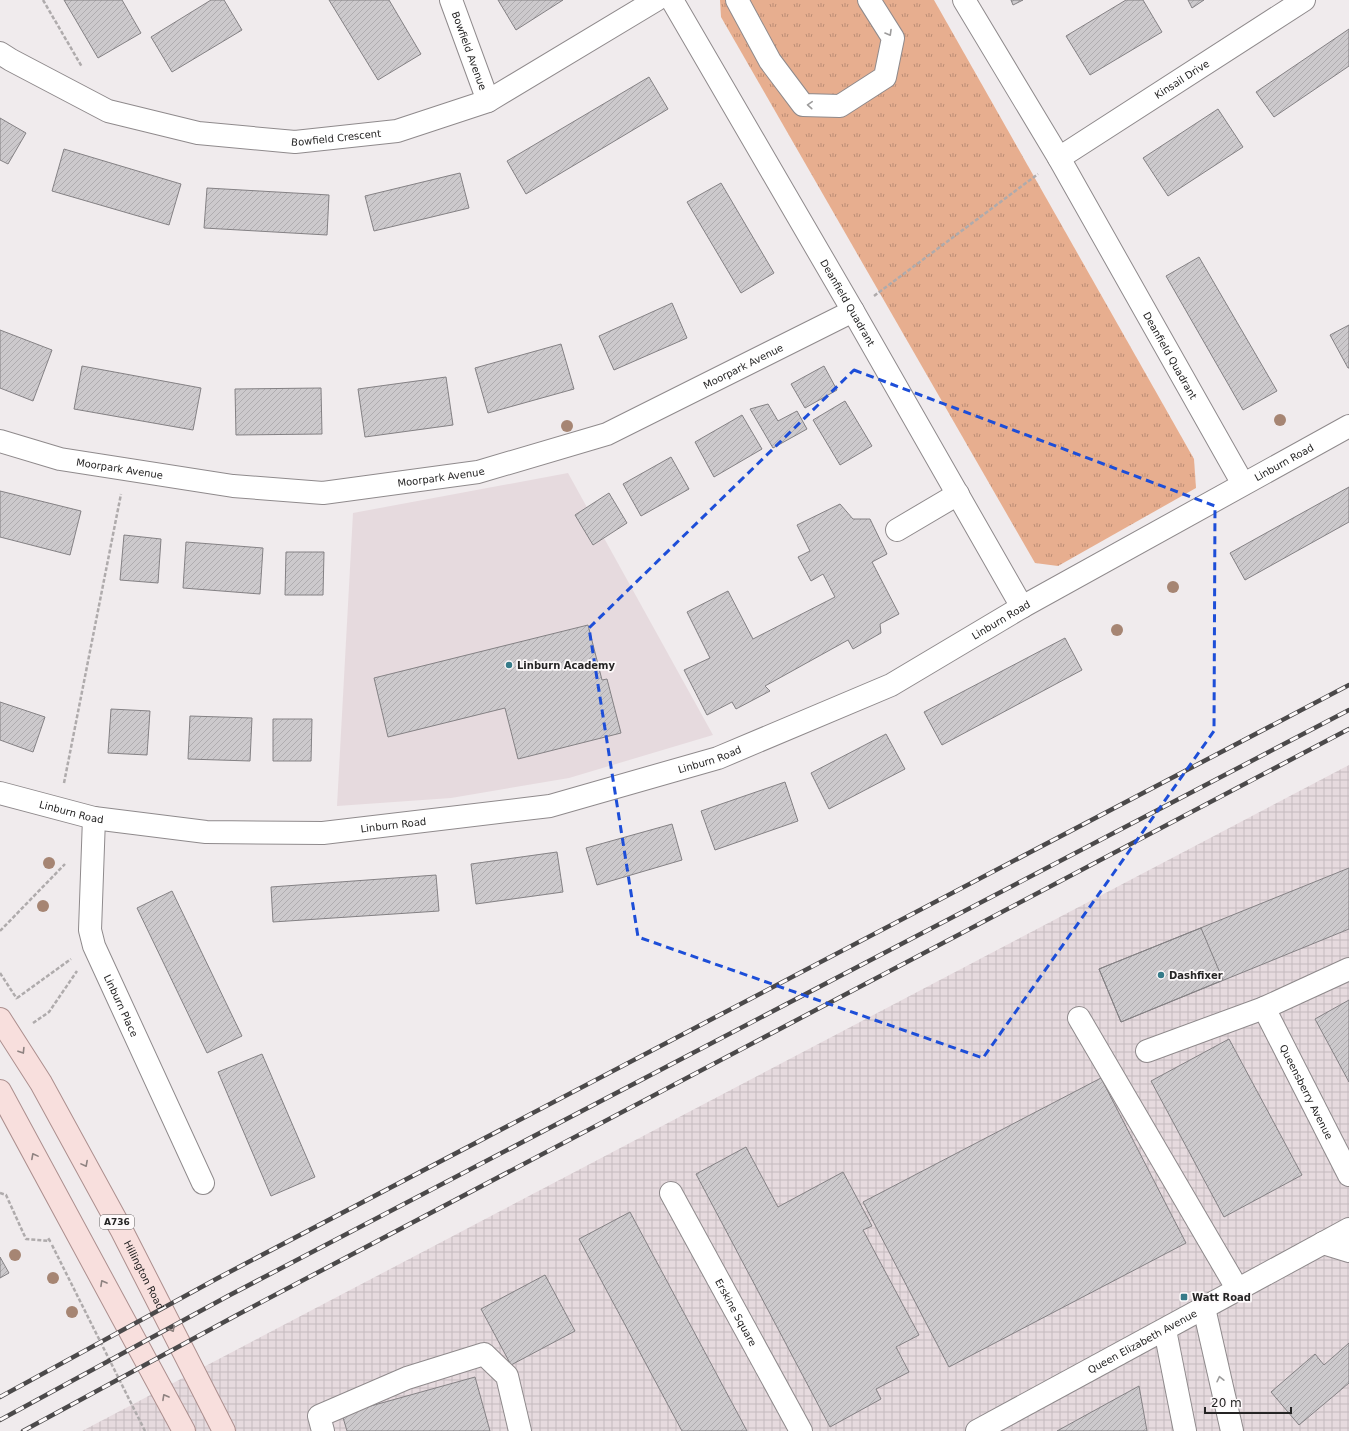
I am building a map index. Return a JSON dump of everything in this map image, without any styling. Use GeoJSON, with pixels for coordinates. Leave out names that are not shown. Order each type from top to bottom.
{"type":"FeatureCollection","features":[{"type":"Feature","properties":{"kind":"main road","name":"Hillington Road"},"geometry":{"type":"LineString","coordinates":[[0,1019],[13,1037],[41,1083],[122,1231],[224,1431]]}},
{"type":"Feature","properties":{"kind":"main road"},"geometry":{"type":"LineString","coordinates":[[0,1091],[184,1431]]}},
{"type":"Feature","properties":{"kind":"street","name":"Bowfield Avenue"},"geometry":{"type":"LineString","coordinates":[[451,0],[488,101]]}},
{"type":"Feature","properties":{"kind":"street","name":"Bowfield Crescent"},"geometry":{"type":"LineString","coordinates":[[0,52],[10,60],[108,111],[198,133],[295,142],[398,131],[488,101],[656,0]]}},
{"type":"Feature","properties":{"kind":"street","name":"Deanfield Quadrant"},"geometry":{"type":"LineString","coordinates":[[672,0],[853,311],[1022,607]]}},
{"type":"Feature","properties":{"kind":"street"},"geometry":{"type":"LineString","coordinates":[[737,0],[770,61],[803,105],[840,106],[885,77],[893,38],[869,0]]}},
{"type":"Feature","properties":{"kind":"street","name":"Deanfield Quadrant"},"geometry":{"type":"LineString","coordinates":[[964,0],[1059,158],[1243,484]]}},
{"type":"Feature","properties":{"kind":"street","name":"Kinsail Drive"},"geometry":{"type":"LineString","coordinates":[[1059,158],[1304,0]]}},
{"type":"Feature","properties":{"kind":"street","name":"Moorpark Avenue"},"geometry":{"type":"LineString","coordinates":[[0,441],[60,459],[126,470],[233,486],[323,493],[478,472],[607,434],[853,311]]}},
{"type":"Feature","properties":{"kind":"street","name":"Linburn Road"},"geometry":{"type":"LineString","coordinates":[[0,793],[94,818],[206,832],[323,833],[550,806],[718,758],[884,688],[1022,607],[1349,426]]}},
{"type":"Feature","properties":{"kind":"street"},"geometry":{"type":"LineString","coordinates":[[897,530],[958,494]]}},
{"type":"Feature","properties":{"kind":"street","name":"Linburn Place"},"geometry":{"type":"LineString","coordinates":[[94,818],[90,930],[94,946],[203,1183]]}},
{"type":"Feature","properties":{"kind":"street"},"geometry":{"type":"LineString","coordinates":[[1147,1052],[1264,1008],[1349,969]]}},
{"type":"Feature","properties":{"kind":"street","name":"Queensberry Avenue"},"geometry":{"type":"LineString","coordinates":[[1264,1008],[1349,1175]]}},
{"type":"Feature","properties":{"kind":"street"},"geometry":{"type":"LineString","coordinates":[[1079,1018],[1238,1290]]}},
{"type":"Feature","properties":{"kind":"street","name":"Erskine Square"},"geometry":{"type":"LineString","coordinates":[[671,1193],[801,1431]]}},
{"type":"Feature","properties":{"kind":"street","name":"Queen Elizabeth Avenue"},"geometry":{"type":"LineString","coordinates":[[978,1431],[1349,1230]]}},
{"type":"Feature","properties":{"kind":"street"},"geometry":{"type":"LineString","coordinates":[[1323,1244],[1349,1251]]}},
{"type":"Feature","properties":{"kind":"street"},"geometry":{"type":"LineString","coordinates":[[1204,1308],[1232,1431]]}},
{"type":"Feature","properties":{"kind":"street"},"geometry":{"type":"LineString","coordinates":[[1165,1330],[1185,1431]]}},
{"type":"Feature","properties":{"kind":"street"},"geometry":{"type":"LineString","coordinates":[[323,1431],[319,1416],[407,1378],[484,1354],[507,1376],[520,1431]]}},
{"type":"Feature","properties":{"kind":"path"},"geometry":{"type":"LineString","coordinates":[[43,0],[85,72]]}},
{"type":"Feature","properties":{"kind":"path"},"geometry":{"type":"LineString","coordinates":[[853,311],[1059,158]]}},
{"type":"Feature","properties":{"kind":"path"},"geometry":{"type":"LineString","coordinates":[[59,808],[126,470]]}},
{"type":"Feature","properties":{"kind":"path"},"geometry":{"type":"LineString","coordinates":[[0,931],[68,861],[93,861]]}},
{"type":"Feature","properties":{"kind":"path"},"geometry":{"type":"LineString","coordinates":[[17,998],[78,954],[94,946]]}},
{"type":"Feature","properties":{"kind":"path"},"geometry":{"type":"LineString","coordinates":[[13,1037],[49,1012],[94,946]]}},
{"type":"Feature","properties":{"kind":"path"},"geometry":{"type":"LineString","coordinates":[[0,1193],[6,1195],[26,1239],[50,1241]]}},
{"type":"Feature","properties":{"kind":"path"},"geometry":{"type":"LineString","coordinates":[[46,1235],[145,1431]]}},
{"type":"Feature","properties":{"kind":"highlighted area"},"geometry":{"type":"Polygon","coordinates":[[[854,370],[1215,506],[1214,731],[983,1058],[638,937],[589,628],[854,370]]]}},
{"type":"Feature","properties":{"kind":"shaded area","name":"Linburn Academy"},"geometry":{"type":"Polygon","coordinates":[[[568,473],[713,735],[569,778],[451,798],[337,806],[353,513],[568,473]]]}},
{"type":"Feature","properties":{"kind":"shaded area"},"geometry":{"type":"Polygon","coordinates":[[[1349,765],[1349,1431],[82,1431],[1349,765]]]}},
{"type":"Feature","properties":{"kind":"green space"},"geometry":{"type":"Polygon","coordinates":[[[720,0],[934,0],[1194,459],[1196,488],[1058,566],[1035,563],[721,17],[720,0]]]}},
{"type":"Feature","properties":{"kind":"building"},"geometry":{"type":"Polygon","coordinates":[[[64,0],[122,0],[141,33],[98,58],[64,0]]]}},
{"type":"Feature","properties":{"kind":"building"},"geometry":{"type":"Polygon","coordinates":[[[211,0],[224,0],[242,30],[172,72],[151,37],[211,0]]]}},
{"type":"Feature","properties":{"kind":"building"},"geometry":{"type":"Polygon","coordinates":[[[329,0],[389,0],[421,54],[378,80],[329,0]]]}},
{"type":"Feature","properties":{"kind":"building"},"geometry":{"type":"Polygon","coordinates":[[[498,0],[563,0],[516,30],[498,0]]]}},
{"type":"Feature","properties":{"kind":"building"},"geometry":{"type":"Polygon","coordinates":[[[1011,0],[1023,0],[1013,5],[1011,0]]]}},
{"type":"Feature","properties":{"kind":"building"},"geometry":{"type":"Polygon","coordinates":[[[1126,0],[1143,0],[1162,32],[1090,75],[1066,36],[1126,0]]]}},
{"type":"Feature","properties":{"kind":"building"},"geometry":{"type":"Polygon","coordinates":[[[1188,0],[1204,0],[1192,8],[1188,0]]]}},
{"type":"Feature","properties":{"kind":"building"},"geometry":{"type":"Polygon","coordinates":[[[1349,29],[1349,66],[1274,117],[1256,92],[1349,29]]]}},
{"type":"Feature","properties":{"kind":"building"},"geometry":{"type":"Polygon","coordinates":[[[649,77],[668,109],[526,194],[507,161],[649,77]]]}},
{"type":"Feature","properties":{"kind":"building"},"geometry":{"type":"Polygon","coordinates":[[[1218,109],[1243,147],[1168,196],[1143,158],[1218,109]]]}},
{"type":"Feature","properties":{"kind":"building"},"geometry":{"type":"Polygon","coordinates":[[[0,118],[26,133],[8,164],[0,160],[0,118]]]}},
{"type":"Feature","properties":{"kind":"building"},"geometry":{"type":"Polygon","coordinates":[[[64,149],[181,184],[169,225],[52,191],[64,149]]]}},
{"type":"Feature","properties":{"kind":"building"},"geometry":{"type":"Polygon","coordinates":[[[460,173],[469,208],[374,231],[365,196],[460,173]]]}},
{"type":"Feature","properties":{"kind":"building"},"geometry":{"type":"Polygon","coordinates":[[[721,183],[774,273],[741,293],[687,202],[721,183]]]}},
{"type":"Feature","properties":{"kind":"building"},"geometry":{"type":"Polygon","coordinates":[[[207,188],[329,195],[327,235],[204,228],[207,188]]]}},
{"type":"Feature","properties":{"kind":"building"},"geometry":{"type":"Polygon","coordinates":[[[1199,257],[1277,391],[1243,410],[1166,276],[1199,257]]]}},
{"type":"Feature","properties":{"kind":"building"},"geometry":{"type":"Polygon","coordinates":[[[672,303],[687,338],[614,370],[599,336],[672,303]]]}},
{"type":"Feature","properties":{"kind":"building"},"geometry":{"type":"Polygon","coordinates":[[[1349,325],[1349,368],[1348,368],[1330,335],[1349,325]]]}},
{"type":"Feature","properties":{"kind":"building"},"geometry":{"type":"Polygon","coordinates":[[[0,330],[52,350],[33,401],[0,388],[0,330]]]}},
{"type":"Feature","properties":{"kind":"building"},"geometry":{"type":"Polygon","coordinates":[[[561,344],[574,389],[488,413],[475,368],[561,344]]]}},
{"type":"Feature","properties":{"kind":"building"},"geometry":{"type":"Polygon","coordinates":[[[82,366],[201,388],[193,430],[74,409],[82,366]]]}},
{"type":"Feature","properties":{"kind":"building"},"geometry":{"type":"Polygon","coordinates":[[[824,366],[837,390],[805,408],[791,384],[824,366]]]}},
{"type":"Feature","properties":{"kind":"building"},"geometry":{"type":"Polygon","coordinates":[[[446,377],[453,425],[365,437],[358,389],[446,377]]]}},
{"type":"Feature","properties":{"kind":"building"},"geometry":{"type":"Polygon","coordinates":[[[321,388],[322,434],[236,435],[235,389],[321,388]]]}},
{"type":"Feature","properties":{"kind":"building"},"geometry":{"type":"Polygon","coordinates":[[[845,401],[872,446],[840,465],[813,420],[845,401]]]}},
{"type":"Feature","properties":{"kind":"building"},"geometry":{"type":"Polygon","coordinates":[[[768,404],[778,421],[797,411],[807,429],[773,448],[750,409],[768,404]]]}},
{"type":"Feature","properties":{"kind":"building"},"geometry":{"type":"Polygon","coordinates":[[[742,415],[762,449],[714,477],[695,442],[742,415]]]}},
{"type":"Feature","properties":{"kind":"building"},"geometry":{"type":"Polygon","coordinates":[[[671,457],[689,489],[641,516],[623,484],[671,457]]]}},
{"type":"Feature","properties":{"kind":"building"},"geometry":{"type":"Polygon","coordinates":[[[1349,487],[1349,522],[1245,580],[1230,553],[1349,487]]]}},
{"type":"Feature","properties":{"kind":"building"},"geometry":{"type":"Polygon","coordinates":[[[0,491],[81,511],[70,555],[0,537],[0,491]]]}},
{"type":"Feature","properties":{"kind":"building"},"geometry":{"type":"Polygon","coordinates":[[[609,493],[627,523],[593,545],[575,515],[609,493]]]}},
{"type":"Feature","properties":{"kind":"building"},"geometry":{"type":"Polygon","coordinates":[[[840,504],[853,519],[870,519],[887,554],[872,562],[899,614],[880,624],[881,633],[853,649],[848,640],[765,686],[770,691],[736,709],[732,702],[707,715],[684,670],[710,658],[687,612],[728,591],[753,639],[835,597],[823,574],[811,581],[798,557],[810,551],[797,525],[840,504]]]}},
{"type":"Feature","properties":{"kind":"building"},"geometry":{"type":"Polygon","coordinates":[[[124,535],[161,539],[158,583],[120,580],[124,535]]]}},
{"type":"Feature","properties":{"kind":"building"},"geometry":{"type":"Polygon","coordinates":[[[186,542],[263,548],[260,594],[183,588],[186,542]]]}},
{"type":"Feature","properties":{"kind":"building"},"geometry":{"type":"Polygon","coordinates":[[[286,552],[324,552],[323,595],[285,595],[286,552]]]}},
{"type":"Feature","properties":{"kind":"building"},"geometry":{"type":"Polygon","coordinates":[[[588,625],[602,680],[607,679],[621,733],[518,759],[505,708],[388,737],[374,678],[588,625]]]}},
{"type":"Feature","properties":{"kind":"building"},"geometry":{"type":"Polygon","coordinates":[[[1065,638],[1082,670],[942,745],[924,712],[1065,638]]]}},
{"type":"Feature","properties":{"kind":"building"},"geometry":{"type":"Polygon","coordinates":[[[0,702],[45,717],[33,752],[0,740],[0,702]]]}},
{"type":"Feature","properties":{"kind":"building"},"geometry":{"type":"Polygon","coordinates":[[[111,709],[150,711],[147,755],[108,753],[111,709]]]}},
{"type":"Feature","properties":{"kind":"building"},"geometry":{"type":"Polygon","coordinates":[[[190,716],[252,718],[250,761],[188,759],[190,716]]]}},
{"type":"Feature","properties":{"kind":"building"},"geometry":{"type":"Polygon","coordinates":[[[273,719],[312,719],[311,761],[273,761],[273,719]]]}},
{"type":"Feature","properties":{"kind":"building"},"geometry":{"type":"Polygon","coordinates":[[[886,734],[905,769],[829,809],[811,773],[886,734]]]}},
{"type":"Feature","properties":{"kind":"building"},"geometry":{"type":"Polygon","coordinates":[[[785,782],[798,821],[715,850],[701,811],[785,782]]]}},
{"type":"Feature","properties":{"kind":"building"},"geometry":{"type":"Polygon","coordinates":[[[672,824],[682,860],[597,885],[586,848],[672,824]]]}},
{"type":"Feature","properties":{"kind":"building"},"geometry":{"type":"Polygon","coordinates":[[[557,852],[563,892],[476,904],[471,864],[557,852]]]}},
{"type":"Feature","properties":{"kind":"building"},"geometry":{"type":"Polygon","coordinates":[[[1349,868],[1349,929],[1121,1022],[1099,969],[1349,868]]]}},
{"type":"Feature","properties":{"kind":"building"},"geometry":{"type":"Polygon","coordinates":[[[436,875],[439,911],[273,922],[271,887],[436,875]]]}},
{"type":"Feature","properties":{"kind":"building"},"geometry":{"type":"Polygon","coordinates":[[[172,891],[242,1036],[207,1053],[137,908],[172,891]]]}},
{"type":"Feature","properties":{"kind":"building","name":"Dashfixer"},"geometry":{"type":"Polygon","coordinates":[[[1201,928],[1223,980],[1121,1022],[1099,969],[1201,928]]]}},
{"type":"Feature","properties":{"kind":"building"},"geometry":{"type":"Polygon","coordinates":[[[1349,1000],[1349,1082],[1315,1019],[1349,1000]]]}},
{"type":"Feature","properties":{"kind":"building"},"geometry":{"type":"Polygon","coordinates":[[[1229,1039],[1302,1175],[1224,1217],[1151,1081],[1229,1039]]]}},
{"type":"Feature","properties":{"kind":"building"},"geometry":{"type":"Polygon","coordinates":[[[262,1054],[315,1177],[271,1196],[218,1072],[262,1054]]]}},
{"type":"Feature","properties":{"kind":"building"},"geometry":{"type":"Polygon","coordinates":[[[1101,1078],[1186,1243],[949,1367],[863,1202],[1101,1078]]]}},
{"type":"Feature","properties":{"kind":"building"},"geometry":{"type":"Polygon","coordinates":[[[746,1147],[778,1207],[843,1172],[872,1226],[863,1230],[919,1335],[896,1347],[909,1372],[876,1389],[881,1399],[830,1427],[696,1174],[746,1147]]]}},
{"type":"Feature","properties":{"kind":"building"},"geometry":{"type":"Polygon","coordinates":[[[630,1212],[747,1431],[682,1431],[579,1239],[630,1212]]]}},
{"type":"Feature","properties":{"kind":"building"},"geometry":{"type":"Polygon","coordinates":[[[0,1257],[9,1273],[0,1278],[0,1257]]]}},
{"type":"Feature","properties":{"kind":"building"},"geometry":{"type":"Polygon","coordinates":[[[545,1275],[575,1331],[511,1365],[481,1309],[545,1275]]]}},
{"type":"Feature","properties":{"kind":"building"},"geometry":{"type":"Polygon","coordinates":[[[1349,1343],[1349,1383],[1299,1425],[1271,1392],[1315,1354],[1324,1365],[1349,1343]]]}},
{"type":"Feature","properties":{"kind":"building"},"geometry":{"type":"Polygon","coordinates":[[[475,1377],[490,1431],[347,1431],[342,1414],[475,1377]]]}},
{"type":"Feature","properties":{"kind":"building"},"geometry":{"type":"Polygon","coordinates":[[[1139,1386],[1147,1431],[1057,1431],[1139,1386]]]}},
{"type":"Feature","properties":{"kind":"railway"},"geometry":{"type":"LineString","coordinates":[[0,1397],[218,1278],[1349,685]]}},
{"type":"Feature","properties":{"kind":"railway"},"geometry":{"type":"LineString","coordinates":[[0,1420],[228,1296],[1349,710]]}},
{"type":"Feature","properties":{"kind":"railway"},"geometry":{"type":"LineString","coordinates":[[23,1431],[237,1315],[1349,729]]}},
{"type":"Feature","properties":{"kind":"place","name":"Linburn Academy"},"geometry":{"type":"Point","coordinates":[509,665]}},
{"type":"Feature","properties":{"kind":"place","name":"Dashfixer"},"geometry":{"type":"Point","coordinates":[1161,975]}},
{"type":"Feature","properties":{"kind":"place","name":"Watt Road"},"geometry":{"type":"Point","coordinates":[1184,1297]}}]}
